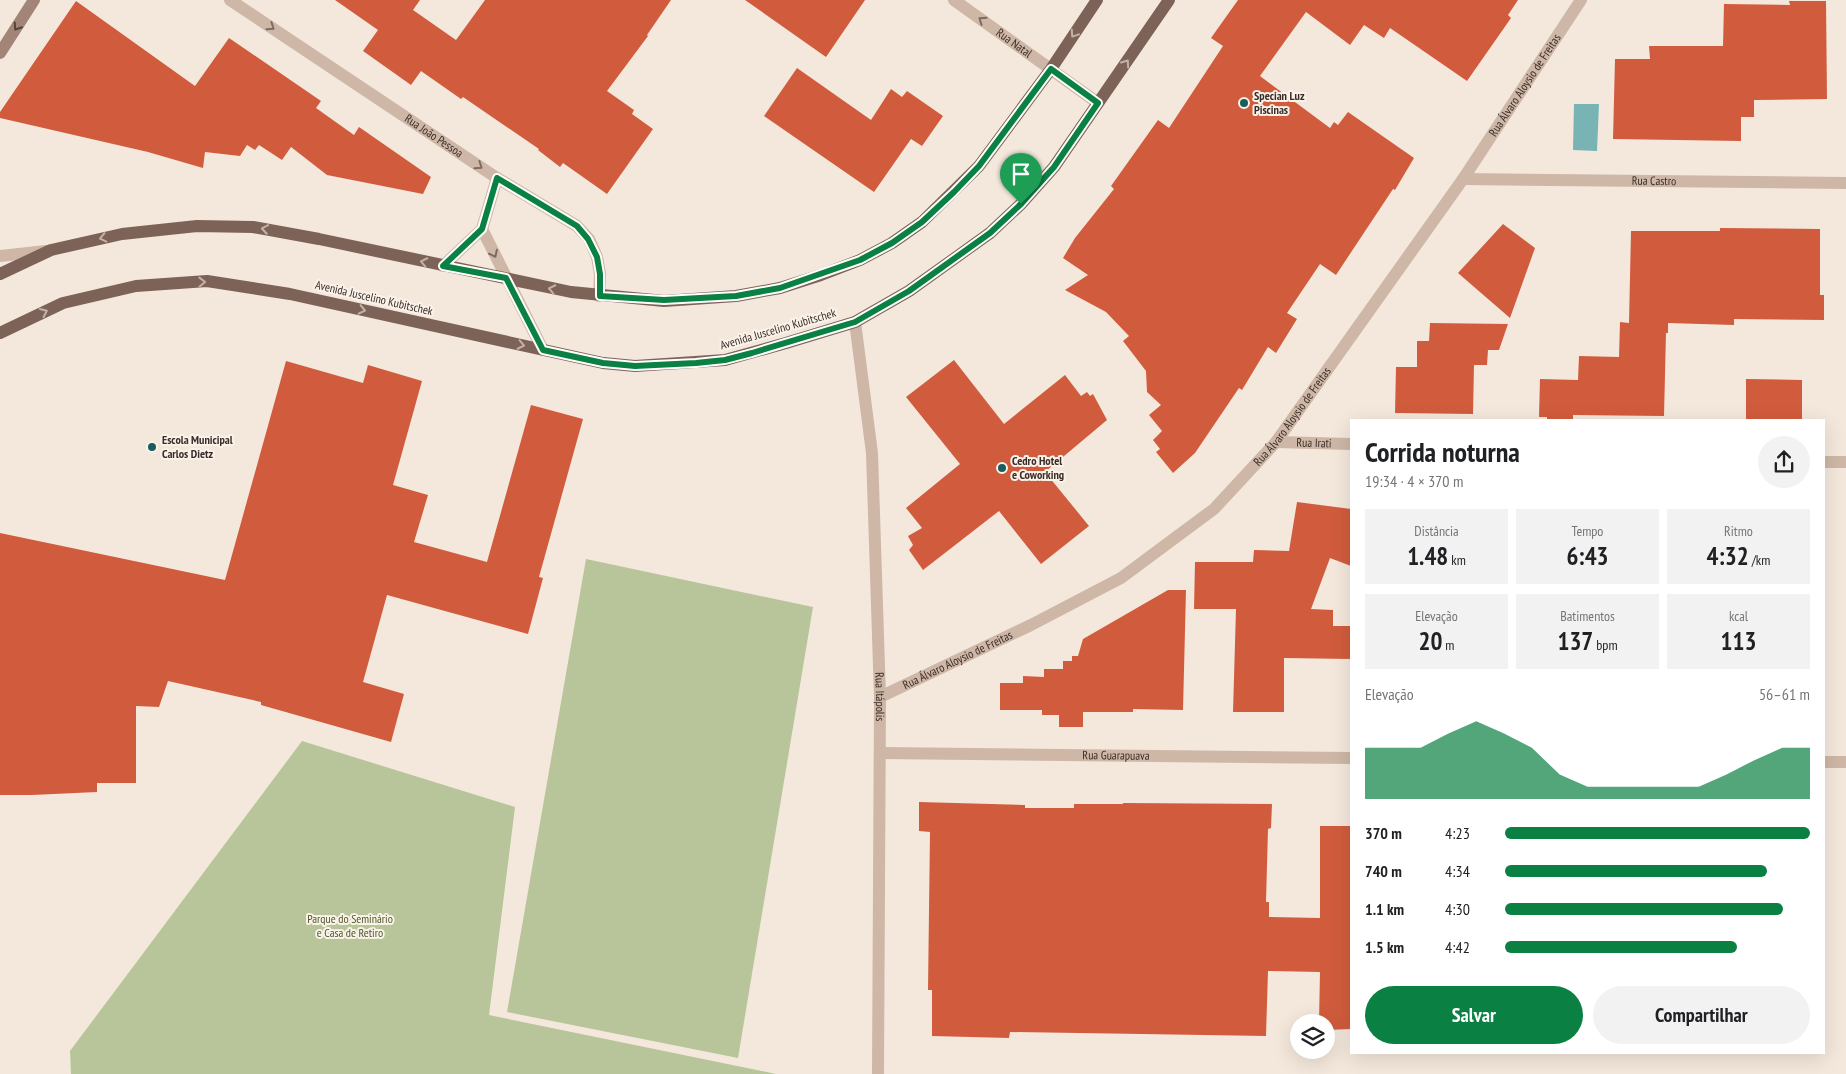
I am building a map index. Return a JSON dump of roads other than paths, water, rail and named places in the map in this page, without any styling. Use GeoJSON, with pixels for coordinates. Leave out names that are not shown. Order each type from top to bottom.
{"type":"FeatureCollection","features":[{"type":"Feature","properties":{"kind":"main road"},"geometry":{"type":"LineString","coordinates":[[0,274],[51,250],[122,234],[197,226],[253,227],[571,292],[600,296],[664,300],[736,296],[780,288],[860,260],[892,243],[922,222],[979,166],[1051,69],[1097,0]]}},
{"type":"Feature","properties":{"kind":"main road","name":"Avenida Juscelino Kubitschek"},"geometry":{"type":"LineString","coordinates":[[0,333],[63,303],[136,286],[207,281],[290,294],[603,363],[635,366],[696,363],[725,360],[752,353],[855,322],[909,291],[990,233],[1021,204],[1054,167],[1169,0]]}},
{"type":"Feature","properties":{"kind":"street"},"geometry":{"type":"LineString","coordinates":[[0,53],[34,0]]}},
{"type":"Feature","properties":{"kind":"street","name":"Rua João Pessoa"},"geometry":{"type":"LineString","coordinates":[[230,0],[497,178],[577,226],[588,239],[597,257],[600,274],[600,296]]}},
{"type":"Feature","properties":{"kind":"street","name":"Rua Natal"},"geometry":{"type":"LineString","coordinates":[[954,0],[1098,103]]}},
{"type":"Feature","properties":{"kind":"street","name":"Rua Álvaro Aloysio de Freitas"},"geometry":{"type":"LineString","coordinates":[[880,697],[1032,625],[1121,578],[1214,509],[1276,442],[1463,179],[1581,0]]}},
{"type":"Feature","properties":{"kind":"street"},"geometry":{"type":"LineString","coordinates":[[443,266],[482,229],[497,178]]}},
{"type":"Feature","properties":{"kind":"street","name":"Rua Castro"},"geometry":{"type":"LineString","coordinates":[[1463,179],[1846,183]]}},
{"type":"Feature","properties":{"kind":"street"},"geometry":{"type":"LineString","coordinates":[[482,229],[543,350]]}},
{"type":"Feature","properties":{"kind":"street"},"geometry":{"type":"LineString","coordinates":[[0,256],[51,250]]}},
{"type":"Feature","properties":{"kind":"street","name":"Rua Itápolis"},"geometry":{"type":"LineString","coordinates":[[855,322],[872,453],[880,697],[878,1074]]}},
{"type":"Feature","properties":{"kind":"street","name":"Rua Irati"},"geometry":{"type":"LineString","coordinates":[[1276,442],[1350,444]]}},
{"type":"Feature","properties":{"kind":"street"},"geometry":{"type":"LineString","coordinates":[[1825,462],[1846,462]]}},
{"type":"Feature","properties":{"kind":"street","name":"Rua Guarapuava"},"geometry":{"type":"LineString","coordinates":[[880,754],[1350,758]]}},
{"type":"Feature","properties":{"kind":"street"},"geometry":{"type":"LineString","coordinates":[[1825,762],[1846,762]]}},
{"type":"Feature","properties":{"kind":"water"},"geometry":{"type":"Polygon","coordinates":[[[1574,104],[1599,104],[1597,151],[1573,150],[1574,104]]]}},
{"type":"Feature","properties":{"kind":"place","name":"Specian Luz Piscinas"},"geometry":{"type":"Point","coordinates":[1244,103]}},
{"type":"Feature","properties":{"kind":"place","name":"Escola Municipal Carlos Dietz"},"geometry":{"type":"Point","coordinates":[152,447]}},
{"type":"Feature","properties":{"kind":"place","name":"Cedro Hotel e Coworking"},"geometry":{"type":"Point","coordinates":[1002,468]}},
{"type":"Feature","properties":{"kind":"park label","name":"Parque do Seminário e Casa de Retiro"},"geometry":{"type":"Point","coordinates":[350,926]}}]}
